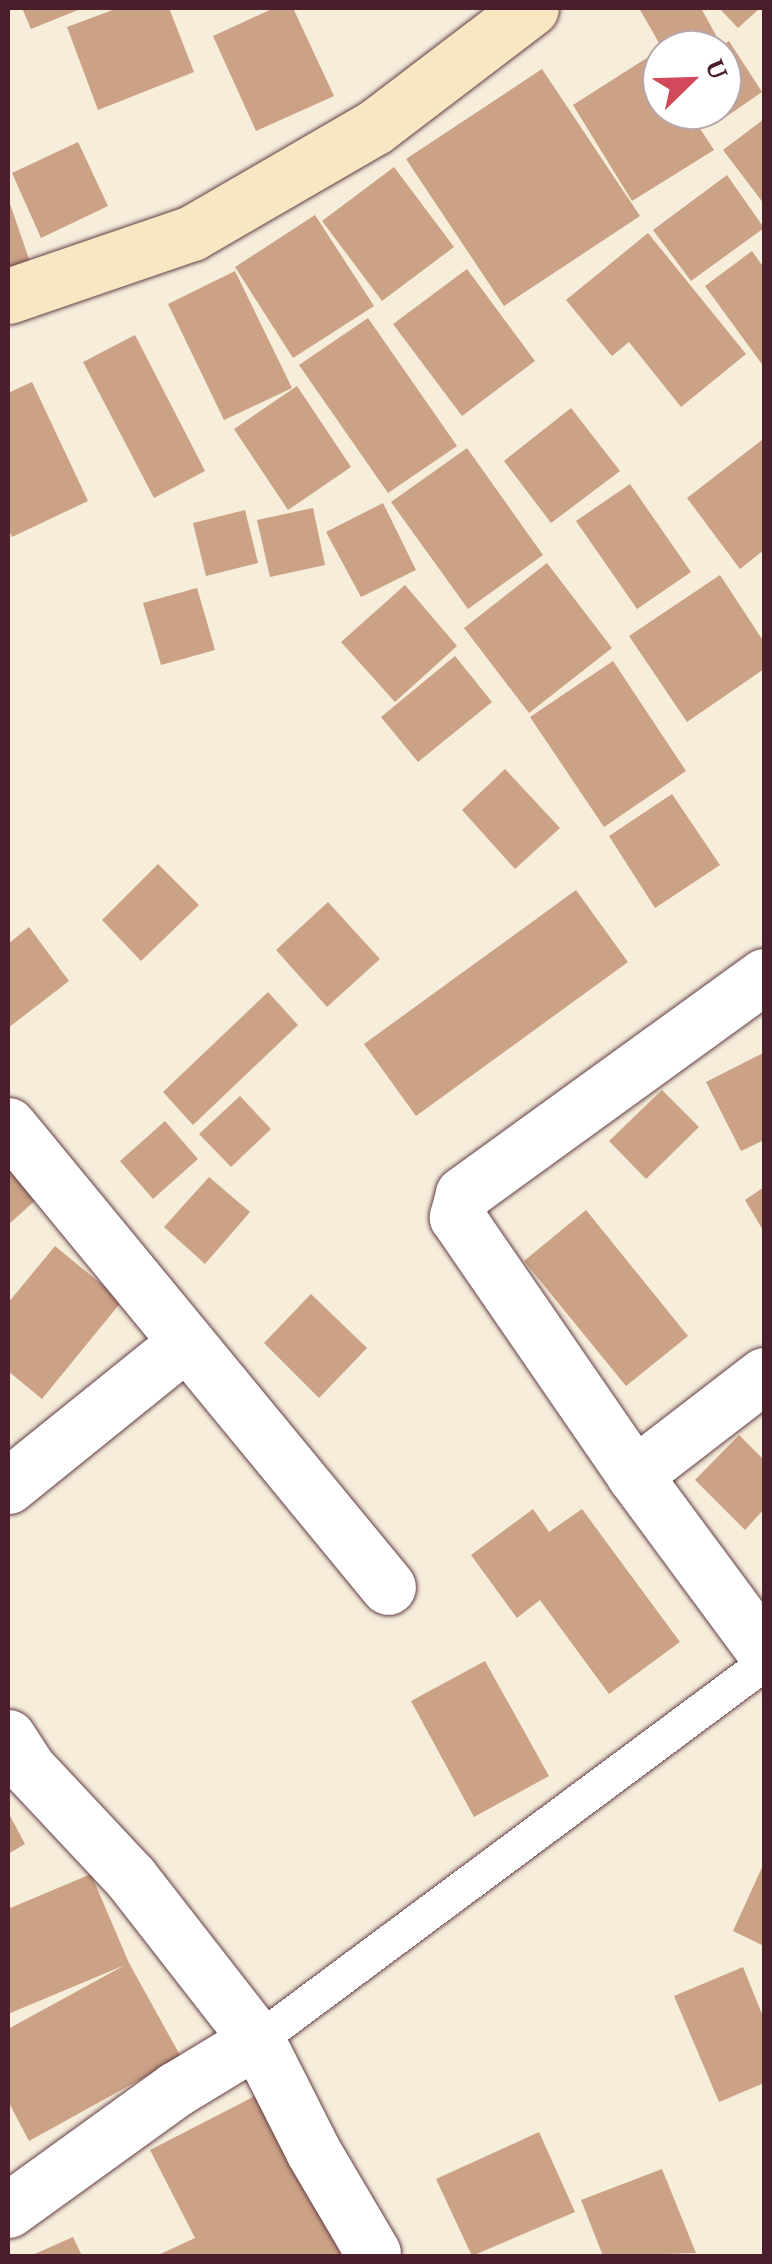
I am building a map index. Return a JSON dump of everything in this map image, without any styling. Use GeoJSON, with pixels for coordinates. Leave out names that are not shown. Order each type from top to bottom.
{"type":"FeatureCollection","features":[{"type":"Feature","properties":{"kind":"main road"},"geometry":{"type":"LineString","coordinates":[[8,296],[192,233],[375,127],[531,8]]}},
{"type":"Feature","properties":{"kind":"street"},"geometry":{"type":"LineString","coordinates":[[764,976],[464,1194],[458,1204],[461,1227],[634,1475],[764,1651]]}},
{"type":"Feature","properties":{"kind":"street"},"geometry":{"type":"LineString","coordinates":[[8,1124],[184,1344],[388,1587]]}},
{"type":"Feature","properties":{"kind":"street"},"geometry":{"type":"LineString","coordinates":[[8,1486],[184,1344]]}},
{"type":"Feature","properties":{"kind":"street"},"geometry":{"type":"LineString","coordinates":[[634,1475],[764,1375]]}},
{"type":"Feature","properties":{"kind":"street"},"geometry":{"type":"LineString","coordinates":[[8,1736],[30,1770],[131,1878],[257,2040],[313,2151],[373,2253]]}},
{"type":"Feature","properties":{"kind":"street"},"geometry":{"type":"LineString","coordinates":[[8,2210],[176,2089],[257,2040]]}},
{"type":"Feature","properties":{"kind":"lane"},"geometry":{"type":"LineString","coordinates":[[257,2040],[764,1663]]}},
{"type":"Feature","properties":{"kind":"building"},"geometry":{"type":"Polygon","coordinates":[[[22,8],[83,8],[31,29],[22,8]]]}},
{"type":"Feature","properties":{"kind":"building"},"geometry":{"type":"Polygon","coordinates":[[[118,8],[169,8],[194,72],[98,110],[67,27],[118,8]]]}},
{"type":"Feature","properties":{"kind":"building"},"geometry":{"type":"Polygon","coordinates":[[[274,8],[293,8],[334,96],[256,131],[213,36],[274,8]]]}},
{"type":"Feature","properties":{"kind":"building"},"geometry":{"type":"Polygon","coordinates":[[[639,8],[701,8],[713,30],[652,30],[639,8]]]}},
{"type":"Feature","properties":{"kind":"building"},"geometry":{"type":"Polygon","coordinates":[[[719,8],[760,8],[738,28],[719,8]]]}},
{"type":"Feature","properties":{"kind":"building"},"geometry":{"type":"Polygon","coordinates":[[[642,61],[642,130],[701,130],[714,150],[632,201],[573,105],[642,61]]]}},
{"type":"Feature","properties":{"kind":"building"},"geometry":{"type":"Polygon","coordinates":[[[742,61],[762,92],[742,106],[742,61]]]}},
{"type":"Feature","properties":{"kind":"building"},"geometry":{"type":"Polygon","coordinates":[[[542,69],[640,216],[504,306],[406,159],[542,69]]]}},
{"type":"Feature","properties":{"kind":"building"},"geometry":{"type":"Polygon","coordinates":[[[764,119],[764,204],[723,150],[764,119]]]}},
{"type":"Feature","properties":{"kind":"building"},"geometry":{"type":"Polygon","coordinates":[[[78,142],[108,206],[41,238],[12,173],[78,142]]]}},
{"type":"Feature","properties":{"kind":"building"},"geometry":{"type":"Polygon","coordinates":[[[394,167],[454,247],[382,301],[322,221],[394,167]]]}},
{"type":"Feature","properties":{"kind":"building"},"geometry":{"type":"Polygon","coordinates":[[[727,175],[764,228],[691,281],[653,230],[727,175]]]}},
{"type":"Feature","properties":{"kind":"building"},"geometry":{"type":"Polygon","coordinates":[[[8,198],[31,265],[8,273],[8,198]]]}},
{"type":"Feature","properties":{"kind":"building"},"geometry":{"type":"Polygon","coordinates":[[[315,215],[374,306],[293,358],[235,267],[315,215]]]}},
{"type":"Feature","properties":{"kind":"building"},"geometry":{"type":"Polygon","coordinates":[[[648,233],[746,354],[681,407],[629,342],[612,356],[566,300],[648,233]]]}},
{"type":"Feature","properties":{"kind":"building"},"geometry":{"type":"Polygon","coordinates":[[[752,251],[764,268],[764,367],[705,286],[752,251]]]}},
{"type":"Feature","properties":{"kind":"building"},"geometry":{"type":"Polygon","coordinates":[[[467,269],[535,361],[462,416],[393,324],[467,269]]]}},
{"type":"Feature","properties":{"kind":"building"},"geometry":{"type":"Polygon","coordinates":[[[235,271],[292,388],[224,420],[168,304],[235,271]]]}},
{"type":"Feature","properties":{"kind":"building"},"geometry":{"type":"Polygon","coordinates":[[[368,318],[457,446],[388,493],[299,365],[368,318]]]}},
{"type":"Feature","properties":{"kind":"building"},"geometry":{"type":"Polygon","coordinates":[[[135,335],[205,471],[154,498],[83,362],[135,335]]]}},
{"type":"Feature","properties":{"kind":"building"},"geometry":{"type":"Polygon","coordinates":[[[32,382],[88,501],[12,537],[8,528],[8,393],[32,382]]]}},
{"type":"Feature","properties":{"kind":"building"},"geometry":{"type":"Polygon","coordinates":[[[297,386],[351,467],[288,510],[234,429],[297,386]]]}},
{"type":"Feature","properties":{"kind":"building"},"geometry":{"type":"Polygon","coordinates":[[[571,408],[620,471],[551,523],[504,461],[571,408]]]}},
{"type":"Feature","properties":{"kind":"building"},"geometry":{"type":"Polygon","coordinates":[[[762,440],[764,550],[740,569],[687,498],[762,440]]]}},
{"type":"Feature","properties":{"kind":"building"},"geometry":{"type":"Polygon","coordinates":[[[467,448],[543,555],[468,609],[391,502],[467,448]]]}},
{"type":"Feature","properties":{"kind":"building"},"geometry":{"type":"Polygon","coordinates":[[[630,484],[691,572],[637,609],[576,521],[630,484]]]}},
{"type":"Feature","properties":{"kind":"building"},"geometry":{"type":"Polygon","coordinates":[[[383,503],[416,570],[361,597],[326,532],[383,503]]]}},
{"type":"Feature","properties":{"kind":"building"},"geometry":{"type":"Polygon","coordinates":[[[313,508],[325,565],[270,577],[257,520],[313,508]]]}},
{"type":"Feature","properties":{"kind":"building"},"geometry":{"type":"Polygon","coordinates":[[[245,510],[258,563],[206,576],[193,523],[245,510]]]}},
{"type":"Feature","properties":{"kind":"building"},"geometry":{"type":"Polygon","coordinates":[[[547,563],[612,648],[529,713],[464,628],[547,563]]]}},
{"type":"Feature","properties":{"kind":"building"},"geometry":{"type":"Polygon","coordinates":[[[720,575],[764,642],[764,669],[687,722],[629,636],[720,575]]]}},
{"type":"Feature","properties":{"kind":"building"},"geometry":{"type":"Polygon","coordinates":[[[405,585],[457,646],[395,702],[341,642],[405,585]]]}},
{"type":"Feature","properties":{"kind":"building"},"geometry":{"type":"Polygon","coordinates":[[[197,588],[215,650],[161,665],[143,603],[197,588]]]}},
{"type":"Feature","properties":{"kind":"building"},"geometry":{"type":"Polygon","coordinates":[[[455,656],[492,702],[418,762],[381,717],[455,656]]]}},
{"type":"Feature","properties":{"kind":"building"},"geometry":{"type":"Polygon","coordinates":[[[613,661],[686,771],[604,827],[530,717],[613,661]]]}},
{"type":"Feature","properties":{"kind":"building"},"geometry":{"type":"Polygon","coordinates":[[[505,769],[560,828],[515,869],[462,810],[505,769]]]}},
{"type":"Feature","properties":{"kind":"building"},"geometry":{"type":"Polygon","coordinates":[[[672,794],[720,865],[655,908],[609,836],[672,794]]]}},
{"type":"Feature","properties":{"kind":"building"},"geometry":{"type":"Polygon","coordinates":[[[158,864],[199,905],[141,961],[102,920],[158,864]]]}},
{"type":"Feature","properties":{"kind":"building"},"geometry":{"type":"Polygon","coordinates":[[[576,890],[628,962],[416,1116],[364,1044],[576,890]]]}},
{"type":"Feature","properties":{"kind":"building"},"geometry":{"type":"Polygon","coordinates":[[[328,902],[380,959],[327,1007],[276,950],[328,902]]]}},
{"type":"Feature","properties":{"kind":"building"},"geometry":{"type":"Polygon","coordinates":[[[29,927],[69,981],[8,1028],[8,944],[29,927]]]}},
{"type":"Feature","properties":{"kind":"building"},"geometry":{"type":"Polygon","coordinates":[[[268,992],[298,1025],[193,1125],[163,1092],[268,992]]]}},
{"type":"Feature","properties":{"kind":"building"},"geometry":{"type":"Polygon","coordinates":[[[763,1053],[764,1140],[741,1151],[706,1082],[763,1053]]]}},
{"type":"Feature","properties":{"kind":"building"},"geometry":{"type":"Polygon","coordinates":[[[662,1090],[699,1127],[646,1179],[609,1141],[662,1090]]]}},
{"type":"Feature","properties":{"kind":"building"},"geometry":{"type":"Polygon","coordinates":[[[240,1096],[271,1129],[231,1167],[199,1134],[240,1096]]]}},
{"type":"Feature","properties":{"kind":"building"},"geometry":{"type":"Polygon","coordinates":[[[165,1121],[198,1159],[153,1199],[120,1161],[165,1121]]]}},
{"type":"Feature","properties":{"kind":"building"},"geometry":{"type":"Polygon","coordinates":[[[8,1160],[39,1197],[8,1225],[8,1160]]]}},
{"type":"Feature","properties":{"kind":"building"},"geometry":{"type":"Polygon","coordinates":[[[209,1177],[250,1212],[205,1264],[164,1227],[209,1177]]]}},
{"type":"Feature","properties":{"kind":"building"},"geometry":{"type":"Polygon","coordinates":[[[764,1187],[764,1232],[745,1200],[764,1187]]]}},
{"type":"Feature","properties":{"kind":"building"},"geometry":{"type":"Polygon","coordinates":[[[586,1210],[688,1336],[626,1386],[524,1261],[586,1210]]]}},
{"type":"Feature","properties":{"kind":"building"},"geometry":{"type":"Polygon","coordinates":[[[55,1246],[122,1301],[42,1399],[8,1371],[8,1303],[55,1246]]]}},
{"type":"Feature","properties":{"kind":"building"},"geometry":{"type":"Polygon","coordinates":[[[311,1294],[367,1348],[319,1398],[264,1343],[311,1294]]]}},
{"type":"Feature","properties":{"kind":"building"},"geometry":{"type":"Polygon","coordinates":[[[739,1435],[764,1460],[764,1509],[745,1530],[695,1480],[739,1435]]]}},
{"type":"Feature","properties":{"kind":"building"},"geometry":{"type":"Polygon","coordinates":[[[533,1509],[549,1532],[582,1509],[680,1642],[609,1694],[540,1600],[517,1618],[471,1555],[533,1509]]]}},
{"type":"Feature","properties":{"kind":"building"},"geometry":{"type":"Polygon","coordinates":[[[485,1661],[549,1776],[474,1817],[411,1701],[485,1661]]]}},
{"type":"Feature","properties":{"kind":"building"},"geometry":{"type":"Polygon","coordinates":[[[8,1812],[25,1844],[8,1854],[8,1812]]]}},
{"type":"Feature","properties":{"kind":"building"},"geometry":{"type":"Polygon","coordinates":[[[764,1863],[764,1946],[733,1931],[764,1863]]]}},
{"type":"Feature","properties":{"kind":"building"},"geometry":{"type":"Polygon","coordinates":[[[91,1874],[129,1963],[181,2057],[29,2141],[8,2101],[8,2029],[125,1965],[8,2014],[8,1909],[91,1874]]]}},
{"type":"Feature","properties":{"kind":"building"},"geometry":{"type":"Polygon","coordinates":[[[743,1967],[764,2019],[764,2083],[719,2102],[674,1996],[743,1967]]]}},
{"type":"Feature","properties":{"kind":"building"},"geometry":{"type":"Polygon","coordinates":[[[259,2094],[342,2256],[156,2256],[195,2238],[150,2150],[259,2094]]]}},
{"type":"Feature","properties":{"kind":"building"},"geometry":{"type":"Polygon","coordinates":[[[539,2132],[575,2212],[472,2256],[436,2179],[539,2132]]]}},
{"type":"Feature","properties":{"kind":"building"},"geometry":{"type":"Polygon","coordinates":[[[662,2169],[696,2253],[603,2256],[581,2200],[662,2169]]]}},
{"type":"Feature","properties":{"kind":"building"},"geometry":{"type":"Polygon","coordinates":[[[73,2237],[82,2256],[30,2256],[73,2237]]]}}]}
